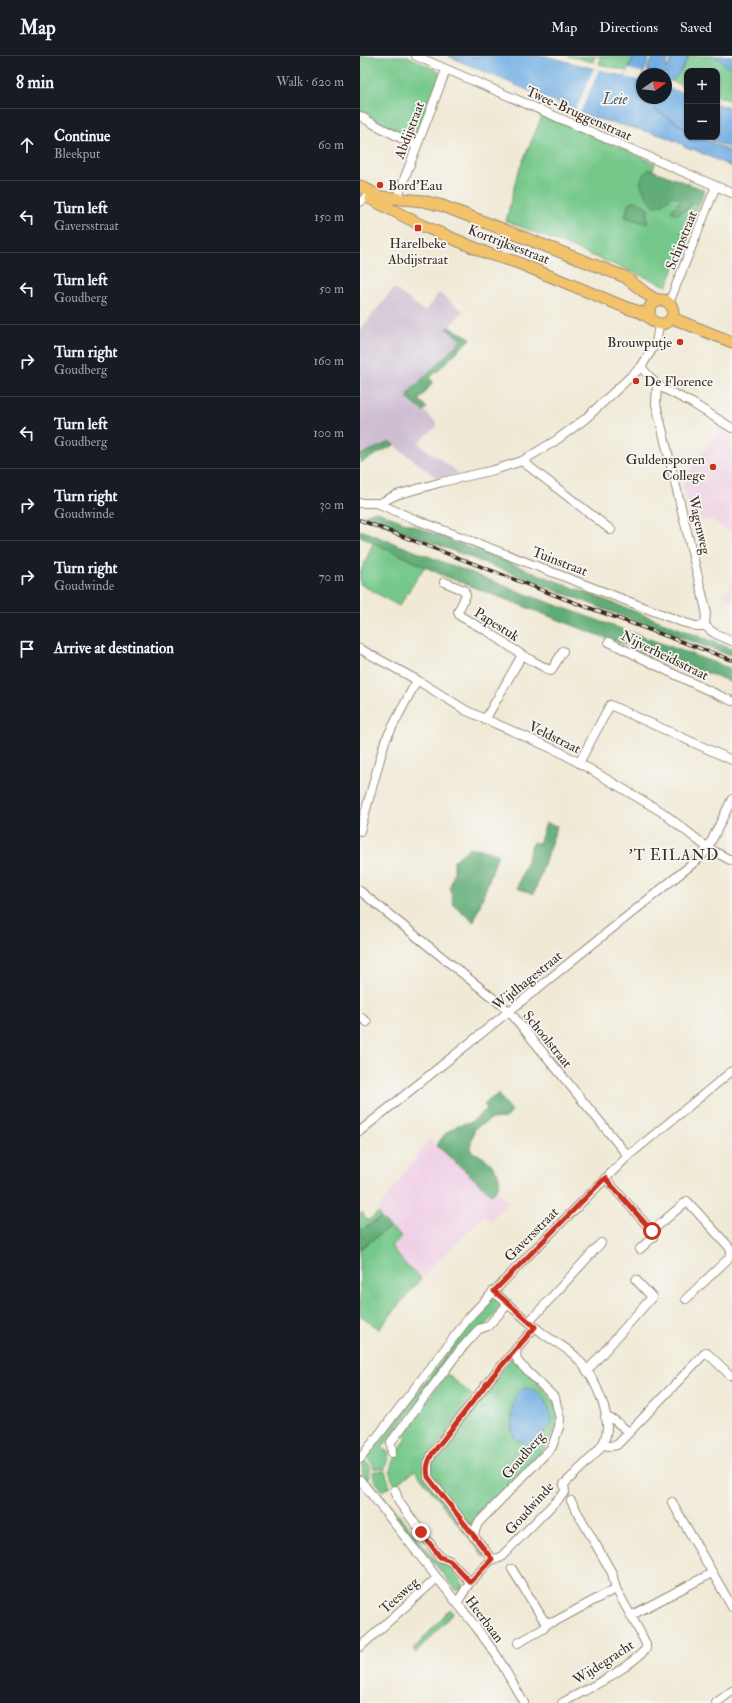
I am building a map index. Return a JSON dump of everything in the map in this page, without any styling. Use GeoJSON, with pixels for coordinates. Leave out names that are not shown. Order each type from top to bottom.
{"type":"FeatureCollection","features":[{"type":"Feature","properties":{"kind":"main road","name":"Kortrijksestraat"},"geometry":{"type":"LineString","coordinates":[[361,192],[398,200],[430,202],[443,206],[625,277],[657,300]]}},
{"type":"Feature","properties":{"kind":"main road","name":"Kortrijksestraat"},"geometry":{"type":"LineString","coordinates":[[361,192],[421,225],[489,254],[516,262],[640,312],[650,318]]}},
{"type":"Feature","properties":{"kind":"main road"},"geometry":{"type":"LineString","coordinates":[[394,211],[398,200]]}},
{"type":"Feature","properties":{"kind":"main road"},"geometry":{"type":"LineString","coordinates":[[657,300],[662,300],[669,303],[673,310],[672,318],[666,324],[659,325],[653,322],[648,311],[650,306],[657,300]]}},
{"type":"Feature","properties":{"kind":"main road"},"geometry":{"type":"LineString","coordinates":[[672,318],[732,342]]}},
{"type":"Feature","properties":{"kind":"street","name":"Twee-Bruggenstraat"},"geometry":{"type":"LineString","coordinates":[[416,56],[732,193]]}},
{"type":"Feature","properties":{"kind":"street","name":"Abdijstraat"},"geometry":{"type":"LineString","coordinates":[[398,200],[400,190],[416,146],[446,70]]}},
{"type":"Feature","properties":{"kind":"street"},"geometry":{"type":"LineString","coordinates":[[360,116],[416,146]]}},
{"type":"Feature","properties":{"kind":"street","name":"Schipstraat"},"geometry":{"type":"LineString","coordinates":[[669,303],[716,186]]}},
{"type":"Feature","properties":{"kind":"street"},"geometry":{"type":"LineString","coordinates":[[378,504],[396,495],[434,484],[494,470],[522,461],[555,441],[585,419],[641,367],[656,343],[659,325]]}},
{"type":"Feature","properties":{"kind":"street"},"geometry":{"type":"LineString","coordinates":[[641,367],[657,385],[692,403],[732,428]]}},
{"type":"Feature","properties":{"kind":"street","name":"Wagenweg"},"geometry":{"type":"LineString","coordinates":[[657,385],[658,390],[656,404],[706,610],[705,626]]}},
{"type":"Feature","properties":{"kind":"street"},"geometry":{"type":"LineString","coordinates":[[522,461],[611,530]]}},
{"type":"Feature","properties":{"kind":"street","name":"Tuinstraat"},"geometry":{"type":"LineString","coordinates":[[360,502],[378,504],[682,622],[696,626],[705,626],[714,633],[732,641]]}},
{"type":"Feature","properties":{"kind":"street","name":"Papestuk"},"geometry":{"type":"LineString","coordinates":[[444,582],[464,590],[466,595],[458,612],[460,616],[489,632],[522,655],[551,671],[563,652]]}},
{"type":"Feature","properties":{"kind":"street","name":"Nijverheidsstraat"},"geometry":{"type":"LineString","coordinates":[[609,642],[665,669],[688,682],[732,701]]}},
{"type":"Feature","properties":{"kind":"street","name":"Veldstraat"},"geometry":{"type":"LineString","coordinates":[[360,649],[417,680],[467,711],[560,752],[662,812],[708,848],[732,861]]}},
{"type":"Feature","properties":{"kind":"street","name":"Papestuk"},"geometry":{"type":"LineString","coordinates":[[485,720],[522,655]]}},
{"type":"Feature","properties":{"kind":"street"},"geometry":{"type":"LineString","coordinates":[[360,831],[385,741],[417,680]]}},
{"type":"Feature","properties":{"kind":"street"},"geometry":{"type":"LineString","coordinates":[[579,763],[610,705],[732,760]]}},
{"type":"Feature","properties":{"kind":"street"},"geometry":{"type":"LineString","coordinates":[[708,848],[732,799]]}},
{"type":"Feature","properties":{"kind":"street","name":"Wijdhagestraat"},"geometry":{"type":"LineString","coordinates":[[360,1130],[701,857],[708,848]]}},
{"type":"Feature","properties":{"kind":"street","name":"Schoolstraat"},"geometry":{"type":"LineString","coordinates":[[360,891],[509,1011],[628,1156]]}},
{"type":"Feature","properties":{"kind":"street"},"geometry":{"type":"LineString","coordinates":[[360,1017],[367,1022]]}},
{"type":"Feature","properties":{"kind":"street","name":"Gaversstraat"},"geometry":{"type":"LineString","coordinates":[[360,1459],[471,1315],[494,1291],[628,1156],[732,1071]]}},
{"type":"Feature","properties":{"kind":"street"},"geometry":{"type":"LineString","coordinates":[[605,1178],[652,1231],[653,1237],[640,1249]]}},
{"type":"Feature","properties":{"kind":"street"},"geometry":{"type":"LineString","coordinates":[[652,1231],[687,1201],[732,1248],[731,1256],[686,1299]]}},
{"type":"Feature","properties":{"kind":"street"},"geometry":{"type":"LineString","coordinates":[[492,1559],[428,1477],[428,1463],[432,1454],[491,1378],[517,1348],[532,1324],[601,1243]]}},
{"type":"Feature","properties":{"kind":"street"},"geometry":{"type":"LineString","coordinates":[[587,1371],[652,1297],[636,1280]]}},
{"type":"Feature","properties":{"kind":"street"},"geometry":{"type":"LineString","coordinates":[[494,1291],[532,1324],[568,1350],[577,1358],[587,1371],[599,1392],[606,1417],[607,1430],[602,1445],[617,1445],[706,1352],[730,1375]]}},
{"type":"Feature","properties":{"kind":"street"},"geometry":{"type":"LineString","coordinates":[[392,1453],[391,1442],[460,1350],[479,1329],[488,1326],[508,1304]]}},
{"type":"Feature","properties":{"kind":"street","name":"Goudberg"},"geometry":{"type":"LineString","coordinates":[[474,1536],[478,1524],[552,1447],[559,1427],[560,1419],[555,1398],[518,1362],[516,1355],[517,1348]]}},
{"type":"Feature","properties":{"kind":"street"},"geometry":{"type":"LineString","coordinates":[[606,1417],[614,1420],[629,1432]]}},
{"type":"Feature","properties":{"kind":"street","name":"Goudwinde"},"geometry":{"type":"LineString","coordinates":[[457,1603],[470,1582],[492,1559],[500,1558],[533,1526],[565,1492],[564,1484],[602,1445]]}},
{"type":"Feature","properties":{"kind":"street","name":"Heerbaan"},"geometry":{"type":"LineString","coordinates":[[360,1480],[476,1627],[497,1656],[524,1703]]}},
{"type":"Feature","properties":{"kind":"street"},"geometry":{"type":"LineString","coordinates":[[395,1490],[399,1502],[440,1557],[450,1561],[470,1582]]}},
{"type":"Feature","properties":{"kind":"street","name":"Wijdegracht"},"geometry":{"type":"LineString","coordinates":[[562,1703],[599,1683],[639,1656],[646,1649],[646,1644],[632,1615],[616,1590],[612,1573],[571,1501]]}},
{"type":"Feature","properties":{"kind":"street"},"geometry":{"type":"LineString","coordinates":[[672,1502],[732,1607]]}},
{"type":"Feature","properties":{"kind":"street"},"geometry":{"type":"LineString","coordinates":[[512,1569],[543,1619],[548,1623]]}},
{"type":"Feature","properties":{"kind":"street"},"geometry":{"type":"LineString","coordinates":[[632,1615],[712,1573]]}},
{"type":"Feature","properties":{"kind":"street","name":"Teesweg"},"geometry":{"type":"LineString","coordinates":[[360,1647],[437,1578]]}},
{"type":"Feature","properties":{"kind":"street"},"geometry":{"type":"LineString","coordinates":[[518,1644],[543,1629],[548,1623],[554,1622],[611,1590],[616,1590]]}},
{"type":"Feature","properties":{"kind":"street"},"geometry":{"type":"LineString","coordinates":[[716,1703],[732,1691]]}},
{"type":"Feature","properties":{"kind":"shaded area"},"geometry":{"type":"Polygon","coordinates":[[[394,288],[425,312],[439,293],[463,311],[449,327],[471,338],[411,397],[438,425],[418,443],[459,473],[438,479],[390,442],[360,455],[360,330],[394,288]]]}},
{"type":"Feature","properties":{"kind":"shaded area","name":"Guldensporen College"},"geometry":{"type":"Polygon","coordinates":[[[720,428],[732,435],[732,533],[710,519],[692,524],[682,483],[720,428]]]}},
{"type":"Feature","properties":{"kind":"shaded area"},"geometry":{"type":"Polygon","coordinates":[[[732,583],[732,600],[724,596],[732,583]]]}},
{"type":"Feature","properties":{"kind":"shaded area"},"geometry":{"type":"Polygon","coordinates":[[[429,1139],[491,1193],[498,1190],[508,1202],[490,1221],[485,1215],[421,1278],[404,1263],[390,1246],[402,1237],[390,1227],[377,1211],[429,1139]]]}},
{"type":"Feature","properties":{"kind":"green space"},"geometry":{"type":"Polygon","coordinates":[[[360,56],[408,56],[439,72],[440,75],[415,141],[411,141],[366,116],[360,110],[360,56]]]}},
{"type":"Feature","properties":{"kind":"green space"},"geometry":{"type":"Polygon","coordinates":[[[568,56],[595,56],[593,62],[568,56]]]}},
{"type":"Feature","properties":{"kind":"green space"},"geometry":{"type":"Polygon","coordinates":[[[596,56],[634,56],[627,71],[599,64],[601,57],[596,56]]]}},
{"type":"Feature","properties":{"kind":"green space"},"geometry":{"type":"Polygon","coordinates":[[[689,56],[715,56],[732,69],[732,101],[720,97],[720,68],[684,68],[684,86],[672,81],[680,72],[689,56]]]}},
{"type":"Feature","properties":{"kind":"green space"},"geometry":{"type":"Polygon","coordinates":[[[543,114],[655,163],[653,170],[649,169],[661,205],[673,196],[681,199],[671,211],[687,210],[693,202],[699,205],[667,286],[506,221],[517,175],[543,114]]]}},
{"type":"Feature","properties":{"kind":"green space"},"geometry":{"type":"Polygon","coordinates":[[[649,169],[705,190],[699,205],[693,202],[687,210],[677,214],[671,211],[681,199],[673,196],[661,205],[655,206],[646,196],[640,183],[643,175],[649,169]]]}},
{"type":"Feature","properties":{"kind":"green space"},"geometry":{"type":"Polygon","coordinates":[[[635,201],[648,208],[647,224],[625,217],[629,203],[635,201]]]}},
{"type":"Feature","properties":{"kind":"green space"},"geometry":{"type":"Polygon","coordinates":[[[448,327],[471,338],[430,378],[433,382],[419,400],[427,408],[423,411],[408,399],[409,392],[461,340],[447,329],[448,327]]]}},
{"type":"Feature","properties":{"kind":"green space"},"geometry":{"type":"Polygon","coordinates":[[[390,442],[394,445],[360,463],[360,455],[390,442]]]}},
{"type":"Feature","properties":{"kind":"green space"},"geometry":{"type":"Polygon","coordinates":[[[375,511],[732,649],[732,656],[630,619],[363,516],[375,511]]]}},
{"type":"Feature","properties":{"kind":"green space"},"geometry":{"type":"Polygon","coordinates":[[[360,530],[531,596],[732,669],[732,682],[598,635],[442,575],[360,536],[360,530]]]}},
{"type":"Feature","properties":{"kind":"green space"},"geometry":{"type":"Polygon","coordinates":[[[373,543],[425,566],[399,606],[360,584],[360,574],[373,543]]]}},
{"type":"Feature","properties":{"kind":"green space"},"geometry":{"type":"Polygon","coordinates":[[[546,823],[557,826],[534,894],[517,888],[533,842],[539,844],[546,823]]]}},
{"type":"Feature","properties":{"kind":"green space"},"geometry":{"type":"Polygon","coordinates":[[[477,848],[498,854],[474,922],[453,904],[450,887],[454,872],[454,861],[468,849],[477,848]]]}},
{"type":"Feature","properties":{"kind":"green space"},"geometry":{"type":"Polygon","coordinates":[[[499,1093],[512,1112],[505,1118],[491,1119],[475,1128],[471,1142],[471,1151],[489,1162],[494,1167],[499,1178],[497,1189],[491,1194],[436,1145],[446,1133],[458,1125],[471,1122],[487,1109],[484,1104],[499,1093]]]}},
{"type":"Feature","properties":{"kind":"green space"},"geometry":{"type":"Polygon","coordinates":[[[362,1212],[368,1221],[378,1213],[381,1218],[360,1231],[360,1214],[362,1212]]]}},
{"type":"Feature","properties":{"kind":"green space"},"geometry":{"type":"Polygon","coordinates":[[[381,1218],[390,1227],[360,1249],[360,1231],[381,1218]]]}},
{"type":"Feature","properties":{"kind":"green space"},"geometry":{"type":"Polygon","coordinates":[[[390,1227],[402,1237],[391,1246],[404,1263],[421,1278],[379,1329],[360,1315],[360,1249],[390,1227]]]}},
{"type":"Feature","properties":{"kind":"green space"},"geometry":{"type":"Polygon","coordinates":[[[496,1299],[501,1303],[500,1309],[410,1412],[382,1448],[389,1453],[385,1469],[373,1468],[373,1464],[367,1459],[478,1313],[491,1300],[496,1299]]]}},
{"type":"Feature","properties":{"kind":"green space"},"geometry":{"type":"Polygon","coordinates":[[[514,1355],[555,1403],[558,1422],[548,1445],[472,1529],[430,1473],[434,1456],[514,1355]],[[513,1407],[512,1431],[516,1439],[522,1442],[533,1442],[545,1432],[513,1407]]]}},
{"type":"Feature","properties":{"kind":"green space"},"geometry":{"type":"Polygon","coordinates":[[[447,1374],[473,1396],[425,1463],[424,1469],[426,1479],[486,1556],[484,1557],[415,1470],[395,1485],[390,1473],[393,1461],[407,1438],[401,1434],[447,1374]]]}},
{"type":"Feature","properties":{"kind":"green space"},"geometry":{"type":"Polygon","coordinates":[[[364,1462],[370,1465],[370,1477],[365,1480],[362,1471],[364,1462]]]}},
{"type":"Feature","properties":{"kind":"green space"},"geometry":{"type":"Polygon","coordinates":[[[373,1471],[385,1471],[390,1486],[383,1491],[374,1480],[373,1471]]]}},
{"type":"Feature","properties":{"kind":"green space"},"geometry":{"type":"Polygon","coordinates":[[[370,1481],[437,1561],[439,1563],[447,1564],[462,1583],[462,1590],[456,1590],[369,1483],[370,1481]]]}},
{"type":"Feature","properties":{"kind":"green space"},"geometry":{"type":"Polygon","coordinates":[[[450,1609],[453,1613],[416,1653],[414,1649],[450,1609]]]}},
{"type":"Feature","properties":{"kind":"water","name":"Leie"},"geometry":{"type":"Polygon","coordinates":[[[448,56],[545,56],[625,77],[634,56],[650,56],[646,68],[636,68],[636,104],[672,104],[672,90],[684,93],[684,127],[654,109],[684,128],[684,140],[706,140],[732,152],[732,167],[693,149],[691,150],[684,147],[684,145],[664,136],[591,117],[448,56]]]}},
{"type":"Feature","properties":{"kind":"water"},"geometry":{"type":"Polygon","coordinates":[[[654,56],[670,56],[665,67],[667,68],[648,67],[654,56]]]}},
{"type":"Feature","properties":{"kind":"water"},"geometry":{"type":"Polygon","coordinates":[[[673,56],[689,56],[680,72],[672,80],[672,68],[667,68],[673,56]]]}},
{"type":"Feature","properties":{"kind":"water"},"geometry":{"type":"Polygon","coordinates":[[[715,56],[732,56],[732,69],[715,56]]]}},
{"type":"Feature","properties":{"kind":"water"},"geometry":{"type":"Polygon","coordinates":[[[720,105],[732,109],[732,149],[711,140],[720,140],[720,105]]]}},
{"type":"Feature","properties":{"kind":"water"},"geometry":{"type":"Polygon","coordinates":[[[525,1388],[532,1389],[537,1392],[545,1401],[550,1412],[552,1424],[533,1442],[528,1443],[521,1442],[515,1438],[512,1428],[512,1414],[515,1400],[520,1390],[525,1388]]]}},
{"type":"Feature","properties":{"kind":"pier"},"geometry":{"type":"Polygon","coordinates":[[[594,68],[599,70],[580,113],[575,111],[594,68]]]}},
{"type":"Feature","properties":{"kind":"pier"},"geometry":{"type":"Polygon","coordinates":[[[628,69],[636,71],[636,80],[626,77],[628,69]]]}},
{"type":"Feature","properties":{"kind":"railway"},"geometry":{"type":"LineString","coordinates":[[360,520],[565,599],[732,660]]}},
{"type":"Feature","properties":{"kind":"place","name":"Bord'Eau"},"geometry":{"type":"Point","coordinates":[380,185]}},
{"type":"Feature","properties":{"kind":"place","name":"Harelbeke Abdijstraat"},"geometry":{"type":"Point","coordinates":[418,228]}},
{"type":"Feature","properties":{"kind":"place","name":"Brouwputje"},"geometry":{"type":"Point","coordinates":[680,342]}},
{"type":"Feature","properties":{"kind":"place","name":"De Florence"},"geometry":{"type":"Point","coordinates":[636,381]}},
{"type":"Feature","properties":{"kind":"place","name":"Guldensporen College"},"geometry":{"type":"Point","coordinates":[713,467]}},
{"type":"Feature","properties":{"kind":"district","name":"'T EILAND"},"geometry":{"type":"Point","coordinates":[674,855]}},
{"type":"Feature","properties":{"kind":"route"},"geometry":{"type":"LineString","coordinates":[[421,1532],[440,1557],[450,1561],[470,1582],[492,1559],[428,1477],[427,1470],[432,1454],[491,1378],[535,1327],[494,1291],[605,1178],[652,1231]]}}]}
